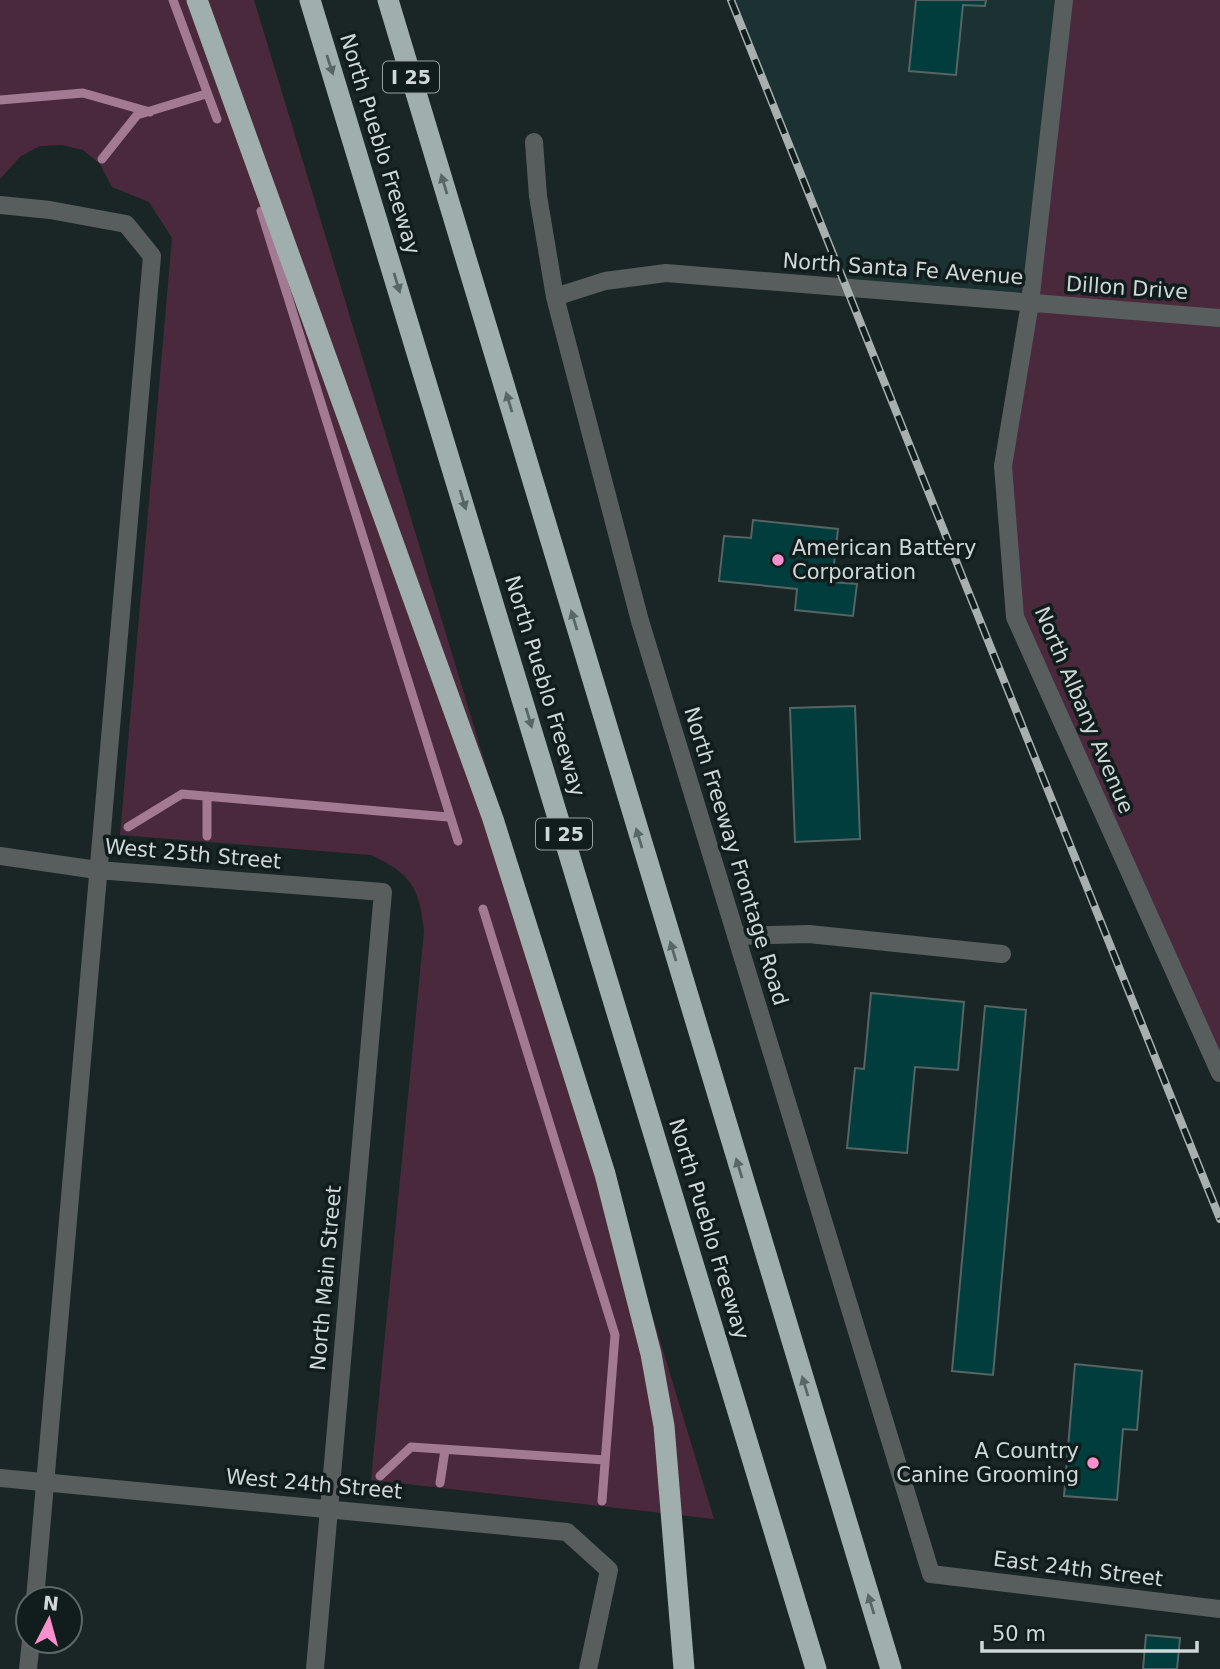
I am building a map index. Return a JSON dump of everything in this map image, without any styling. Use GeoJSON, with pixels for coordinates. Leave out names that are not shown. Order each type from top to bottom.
{"type":"FeatureCollection","features":[{"type":"Feature","properties":{"kind":"highway"},"geometry":{"type":"LineString","coordinates":[[197,0],[493,818],[605,1174],[651,1354],[664,1426],[684,1669]]}},
{"type":"Feature","properties":{"kind":"highway","name":"North Pueblo Freeway"},"geometry":{"type":"LineString","coordinates":[[310,0],[816,1669]]}},
{"type":"Feature","properties":{"kind":"highway","name":"I 25"},"geometry":{"type":"LineString","coordinates":[[388,0],[891,1669]]}},
{"type":"Feature","properties":{"kind":"street","name":"North Santa Fe Avenue"},"geometry":{"type":"LineString","coordinates":[[555,298],[605,281],[666,273],[1030,303],[1064,0]]}},
{"type":"Feature","properties":{"kind":"street","name":"North Freeway Frontage Road"},"geometry":{"type":"LineString","coordinates":[[534,142],[538,196],[555,298],[640,621],[932,1574]]}},
{"type":"Feature","properties":{"kind":"street"},"geometry":{"type":"LineString","coordinates":[[0,205],[50,210],[126,224],[152,257],[36,1585]]}},
{"type":"Feature","properties":{"kind":"street","name":"Dillon Drive"},"geometry":{"type":"LineString","coordinates":[[1030,303],[1220,318]]}},
{"type":"Feature","properties":{"kind":"street","name":"North Albany Avenue"},"geometry":{"type":"LineString","coordinates":[[1030,303],[1003,466],[1015,617],[1220,1073]]}},
{"type":"Feature","properties":{"kind":"street","name":"West 25th Street"},"geometry":{"type":"LineString","coordinates":[[0,856],[97,870],[383,892]]}},
{"type":"Feature","properties":{"kind":"street","name":"North Main Street"},"geometry":{"type":"LineString","coordinates":[[315,1669],[383,892]]}},
{"type":"Feature","properties":{"kind":"street"},"geometry":{"type":"LineString","coordinates":[[736,936],[809,934],[1002,954]]}},
{"type":"Feature","properties":{"kind":"street","name":"West 24th Street"},"geometry":{"type":"LineString","coordinates":[[0,1478],[328,1507],[567,1532],[609,1570],[588,1669]]}},
{"type":"Feature","properties":{"kind":"street","name":"East 24th Street"},"geometry":{"type":"LineString","coordinates":[[932,1574],[1220,1609]]}},
{"type":"Feature","properties":{"kind":"shaded area"},"geometry":{"type":"Polygon","coordinates":[[[0,0],[254,0],[714,1519],[371,1480],[424,931],[419,904],[416,893],[404,876],[371,855],[120,835],[172,238],[149,202],[112,187],[100,164],[83,150],[62,145],[40,146],[21,156],[0,179],[0,0]]]}},
{"type":"Feature","properties":{"kind":"shaded area"},"geometry":{"type":"Polygon","coordinates":[[[731,0],[1064,0],[1030,303],[846,287],[731,0]]]}},
{"type":"Feature","properties":{"kind":"shaded area"},"geometry":{"type":"Polygon","coordinates":[[[1064,0],[1220,0],[1220,1073],[1015,617],[1003,466],[1064,0]]]}},
{"type":"Feature","properties":{"kind":"building"},"geometry":{"type":"Polygon","coordinates":[[[916,0],[986,0],[985,6],[963,5],[956,75],[909,71],[916,0]]]}},
{"type":"Feature","properties":{"kind":"building","name":"American Battery Corporation"},"geometry":{"type":"Polygon","coordinates":[[[753,520],[838,529],[832,582],[857,584],[853,616],[795,610],[797,589],[719,581],[724,536],[751,538],[753,520]]]}},
{"type":"Feature","properties":{"kind":"building"},"geometry":{"type":"Polygon","coordinates":[[[855,706],[860,839],[795,842],[790,708],[855,706]]]}},
{"type":"Feature","properties":{"kind":"building"},"geometry":{"type":"Polygon","coordinates":[[[871,993],[964,1002],[958,1070],[915,1067],[907,1153],[847,1148],[855,1068],[864,1069],[871,993]]]}},
{"type":"Feature","properties":{"kind":"building"},"geometry":{"type":"Polygon","coordinates":[[[985,1006],[1026,1010],[993,1375],[952,1371],[985,1006]]]}},
{"type":"Feature","properties":{"kind":"building","name":"A Country Canine Grooming"},"geometry":{"type":"Polygon","coordinates":[[[1075,1364],[1142,1371],[1137,1430],[1123,1429],[1117,1500],[1064,1496],[1075,1364]]]}},
{"type":"Feature","properties":{"kind":"building"},"geometry":{"type":"Polygon","coordinates":[[[1146,1635],[1180,1638],[1177,1669],[1143,1669],[1146,1635]]]}},
{"type":"Feature","properties":{"kind":"waterway"},"geometry":{"type":"LineString","coordinates":[[173,0],[217,119]]}},
{"type":"Feature","properties":{"kind":"waterway"},"geometry":{"type":"LineString","coordinates":[[0,100],[83,93],[150,112]]}},
{"type":"Feature","properties":{"kind":"waterway"},"geometry":{"type":"LineString","coordinates":[[102,159],[137,115],[206,94]]}},
{"type":"Feature","properties":{"kind":"waterway"},"geometry":{"type":"LineString","coordinates":[[261,211],[458,841]]}},
{"type":"Feature","properties":{"kind":"waterway"},"geometry":{"type":"LineString","coordinates":[[128,827],[182,794],[448,817]]}},
{"type":"Feature","properties":{"kind":"waterway"},"geometry":{"type":"LineString","coordinates":[[207,796],[207,836]]}},
{"type":"Feature","properties":{"kind":"waterway"},"geometry":{"type":"LineString","coordinates":[[483,909],[615,1335],[602,1501]]}},
{"type":"Feature","properties":{"kind":"waterway"},"geometry":{"type":"LineString","coordinates":[[380,1476],[411,1447],[605,1460]]}},
{"type":"Feature","properties":{"kind":"waterway"},"geometry":{"type":"LineString","coordinates":[[440,1483],[445,1450]]}},
{"type":"Feature","properties":{"kind":"railway"},"geometry":{"type":"LineString","coordinates":[[731,0],[1220,1219]]}},
{"type":"Feature","properties":{"kind":"place","name":"American Battery Corporation"},"geometry":{"type":"Point","coordinates":[778,560]}},
{"type":"Feature","properties":{"kind":"place","name":"A Country Canine Grooming"},"geometry":{"type":"Point","coordinates":[1093,1463]}}]}
